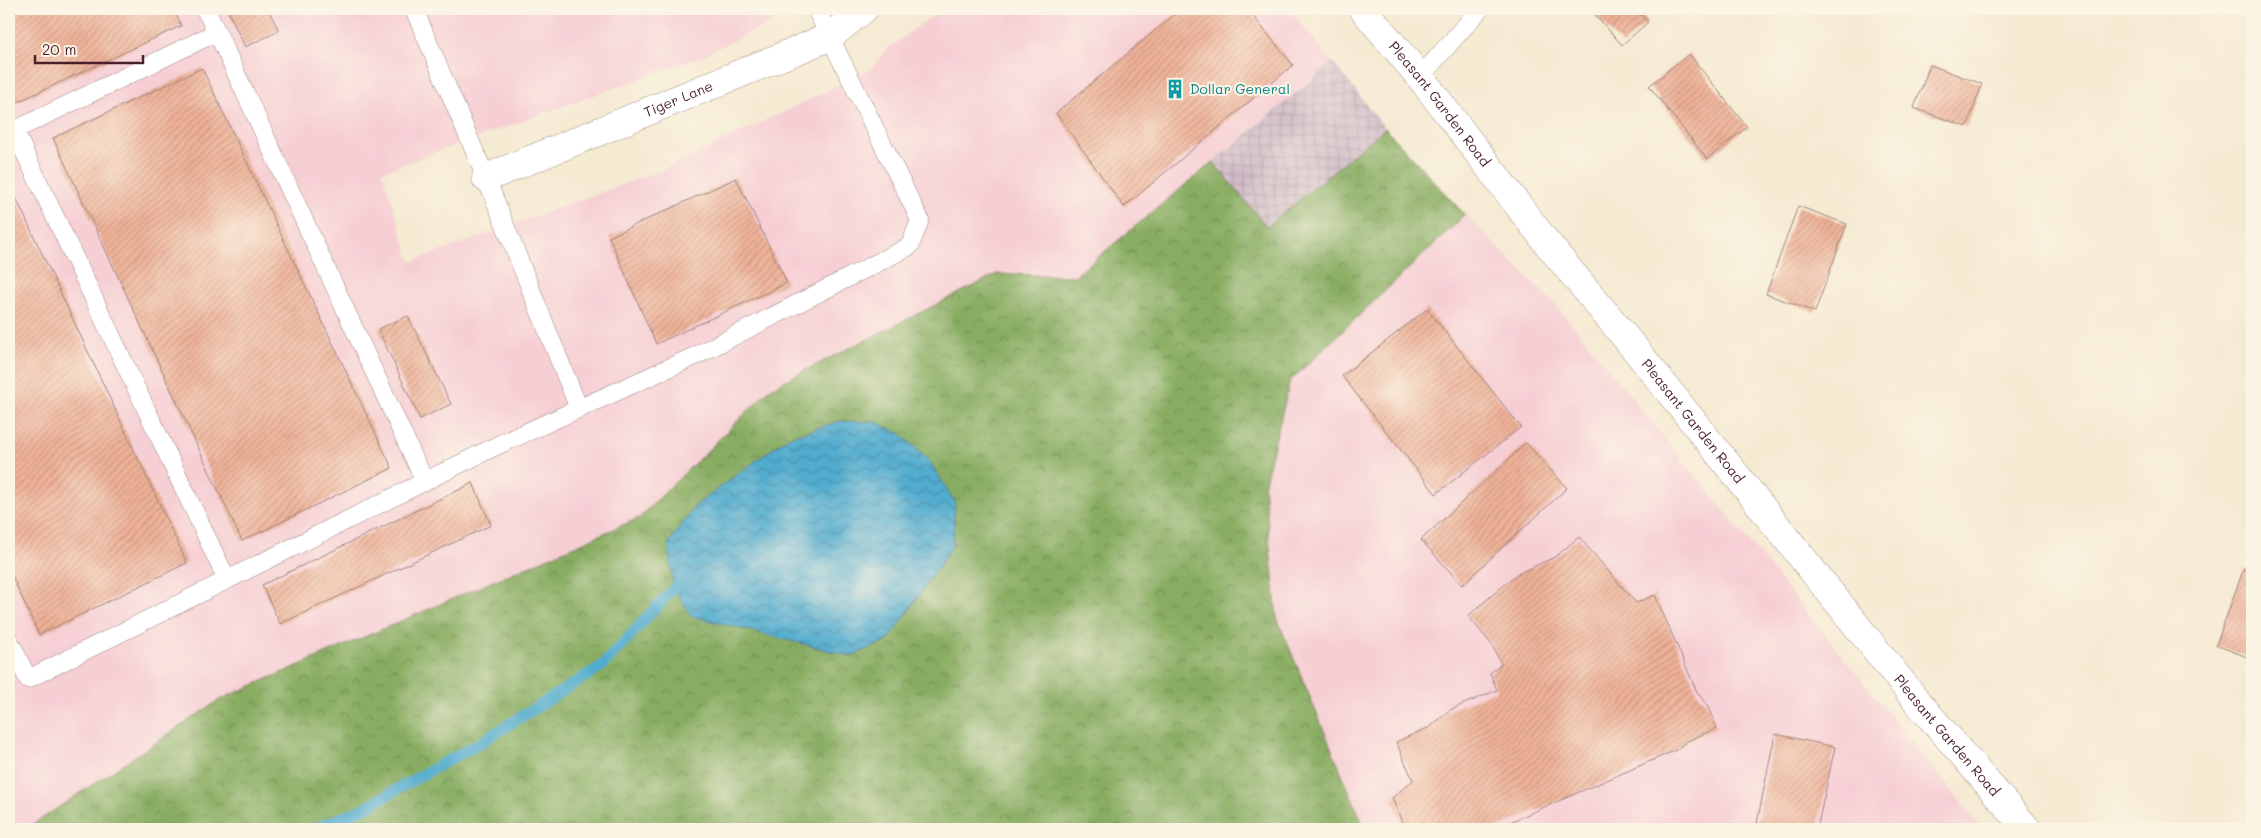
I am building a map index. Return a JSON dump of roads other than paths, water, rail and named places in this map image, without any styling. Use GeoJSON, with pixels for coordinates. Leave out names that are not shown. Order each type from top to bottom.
{"type":"FeatureCollection","features":[{"type":"Feature","properties":{"kind":"street","name":"Tiger Lane"},"geometry":{"type":"LineString","coordinates":[[486,178],[829,37],[864,9]]}},
{"type":"Feature","properties":{"kind":"street","name":"Pleasant Garden Road"},"geometry":{"type":"LineString","coordinates":[[1363,9],[1420,77],[1546,243],[1635,349],[1921,706],[2027,829]]}},
{"type":"Feature","properties":{"kind":"lane"},"geometry":{"type":"LineString","coordinates":[[205,9],[425,482]]}},
{"type":"Feature","properties":{"kind":"lane"},"geometry":{"type":"LineString","coordinates":[[414,9],[486,178],[579,408]]}},
{"type":"Feature","properties":{"kind":"lane"},"geometry":{"type":"LineString","coordinates":[[9,640],[28,679],[425,482],[579,408],[693,357],[910,246],[920,220],[816,9]]}},
{"type":"Feature","properties":{"kind":"lane"},"geometry":{"type":"LineString","coordinates":[[1420,77],[1480,9]]}},
{"type":"Feature","properties":{"kind":"lane"},"geometry":{"type":"LineString","coordinates":[[217,32],[12,132],[227,580]]}},
{"type":"Feature","properties":{"kind":"water"},"geometry":{"type":"Polygon","coordinates":[[[840,421],[876,422],[901,434],[930,462],[955,502],[953,545],[888,641],[851,656],[691,616],[674,588],[668,544],[695,506],[788,437],[840,421]]]}},
{"type":"Feature","properties":{"kind":"waterway"},"geometry":{"type":"LineString","coordinates":[[314,829],[365,808],[478,744],[602,666],[674,588],[687,583]]}},
{"type":"Feature","properties":{"kind":"place","name":"Dollar General"},"geometry":{"type":"Point","coordinates":[1175,89]}}]}
